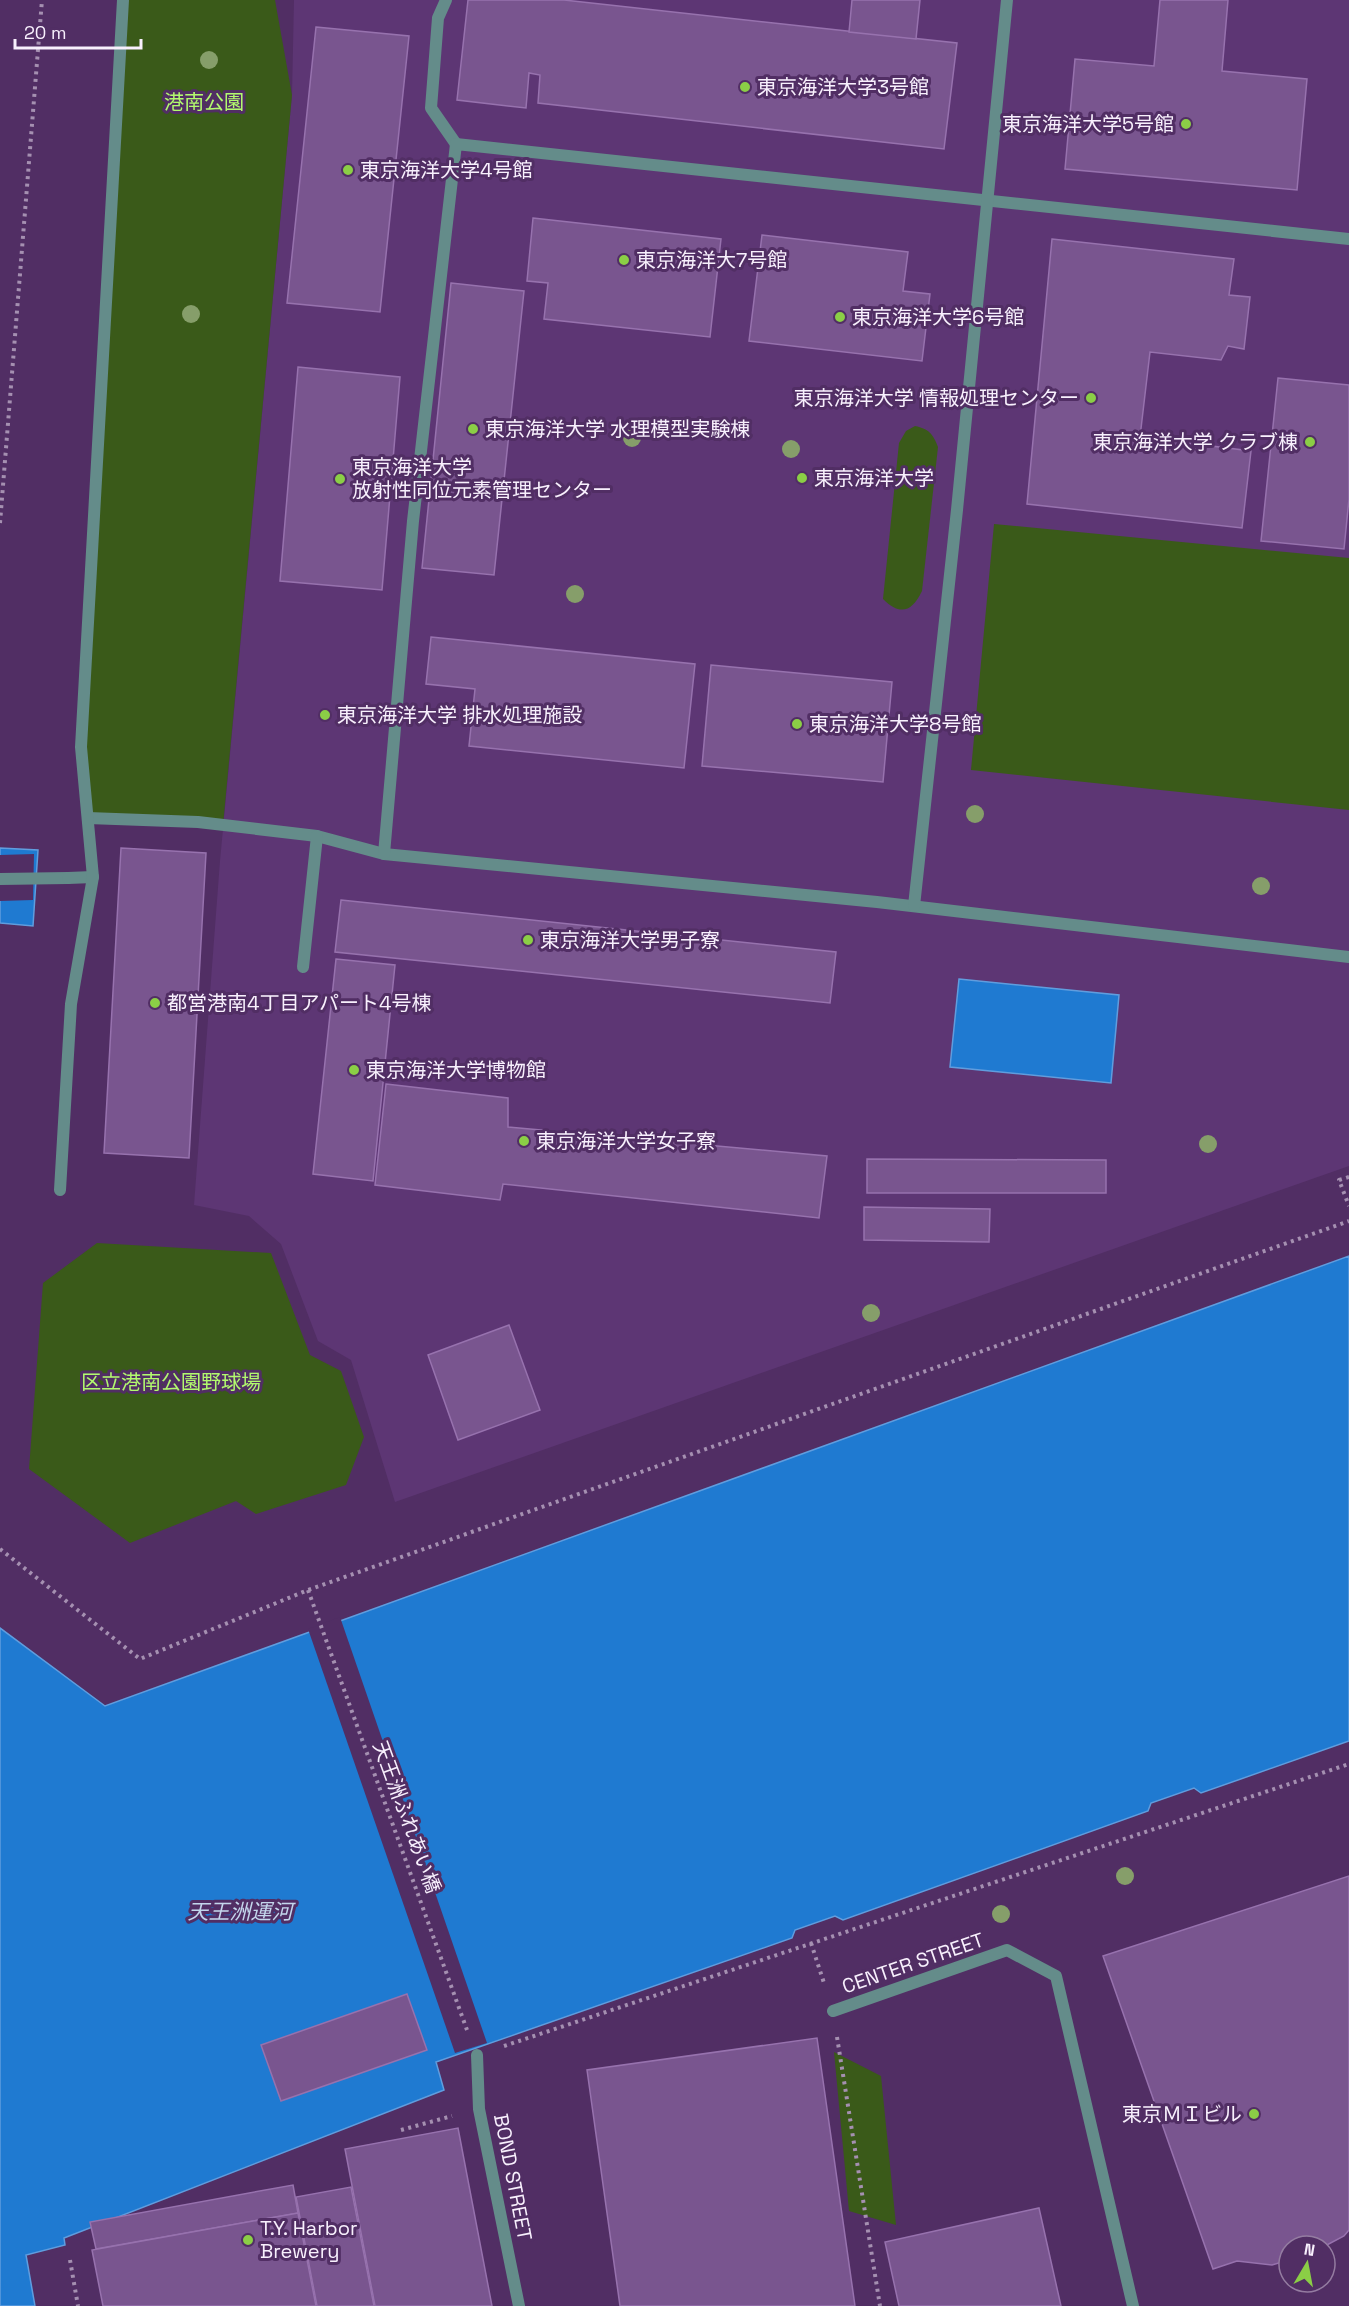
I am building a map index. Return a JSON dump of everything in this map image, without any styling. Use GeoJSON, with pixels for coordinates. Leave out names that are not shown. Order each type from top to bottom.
{"type":"FeatureCollection","features":[{"type":"Feature","properties":{"kind":"street"},"geometry":{"type":"LineString","coordinates":[[60,1190],[71,1004],[93,877],[81,747],[123,0]]}},
{"type":"Feature","properties":{"kind":"street"},"geometry":{"type":"LineString","coordinates":[[384,854],[413,521],[456,144],[430,108],[438,18],[446,0]]}},
{"type":"Feature","properties":{"kind":"street"},"geometry":{"type":"LineString","coordinates":[[914,906],[957,510],[1008,0]]}},
{"type":"Feature","properties":{"kind":"street"},"geometry":{"type":"LineString","coordinates":[[456,144],[1349,239]]}},
{"type":"Feature","properties":{"kind":"street"},"geometry":{"type":"LineString","coordinates":[[88,818],[198,822],[317,836],[384,854],[914,906],[1349,957]]}},
{"type":"Feature","properties":{"kind":"street"},"geometry":{"type":"LineString","coordinates":[[303,967],[317,836]]}},
{"type":"Feature","properties":{"kind":"street"},"geometry":{"type":"LineString","coordinates":[[0,879],[93,877]]}},
{"type":"Feature","properties":{"kind":"street","name":"CENTER STREET"},"geometry":{"type":"LineString","coordinates":[[833,2011],[1007,1950],[1056,1976],[1133,2306]]}},
{"type":"Feature","properties":{"kind":"street","name":"BOND STREET"},"geometry":{"type":"LineString","coordinates":[[477,2055],[479,2109],[519,2306]]}},
{"type":"Feature","properties":{"kind":"path"},"geometry":{"type":"LineString","coordinates":[[0,523],[42,0]]}},
{"type":"Feature","properties":{"kind":"path"},"geometry":{"type":"LineString","coordinates":[[1349,1177],[1340,1180],[1349,1206]]}},
{"type":"Feature","properties":{"kind":"path"},"geometry":{"type":"LineString","coordinates":[[0,1549],[140,1659],[308,1590],[1349,1221]]}},
{"type":"Feature","properties":{"kind":"path","name":"天王洲ふれあい橋"},"geometry":{"type":"LineString","coordinates":[[308,1590],[477,2055]]}},
{"type":"Feature","properties":{"kind":"path"},"geometry":{"type":"LineString","coordinates":[[477,2055],[1349,1764]]}},
{"type":"Feature","properties":{"kind":"path"},"geometry":{"type":"LineString","coordinates":[[811,1943],[833,2011],[880,2306]]}},
{"type":"Feature","properties":{"kind":"path"},"geometry":{"type":"LineString","coordinates":[[401,2130],[479,2109]]}},
{"type":"Feature","properties":{"kind":"path"},"geometry":{"type":"LineString","coordinates":[[70,2260],[78,2306]]}},
{"type":"Feature","properties":{"kind":"shaded area","name":"東京海洋大学"},"geometry":{"type":"Polygon","coordinates":[[[294,0],[1349,0],[1349,1166],[395,1502],[351,1360],[318,1341],[281,1244],[249,1216],[194,1205],[220,861],[292,95],[294,0]]]}},
{"type":"Feature","properties":{"kind":"green space","name":"港南公園"},"geometry":{"type":"Polygon","coordinates":[[[123,0],[275,0],[292,95],[223,825],[88,818],[81,747],[123,0]]]}},
{"type":"Feature","properties":{"kind":"green space"},"geometry":{"type":"Polygon","coordinates":[[[915,426],[930,433],[938,447],[922,591],[914,604],[900,609],[883,599],[899,443],[906,431],[915,426]]]}},
{"type":"Feature","properties":{"kind":"green space"},"geometry":{"type":"Polygon","coordinates":[[[994,524],[1349,558],[1349,810],[971,770],[994,524]]]}},
{"type":"Feature","properties":{"kind":"green space","name":"区立港南公園野球場"},"geometry":{"type":"Polygon","coordinates":[[[97,1243],[271,1253],[310,1355],[341,1371],[364,1437],[346,1485],[256,1514],[236,1501],[130,1543],[29,1469],[43,1283],[97,1243]]]}},
{"type":"Feature","properties":{"kind":"green space"},"geometry":{"type":"Polygon","coordinates":[[[834,2052],[881,2076],[896,2225],[849,2211],[834,2052]]]}},
{"type":"Feature","properties":{"kind":"water"},"geometry":{"type":"Polygon","coordinates":[[[0,848],[38,850],[33,926],[0,923],[0,848]]]}},
{"type":"Feature","properties":{"kind":"water"},"geometry":{"type":"Polygon","coordinates":[[[959,979],[1119,995],[1111,1083],[950,1067],[959,979]]]}},
{"type":"Feature","properties":{"kind":"water","name":"天王洲運河"},"geometry":{"type":"Polygon","coordinates":[[[1349,1256],[1349,1741],[1201,1793],[1194,1788],[1151,1803],[1148,1811],[843,1920],[835,1916],[795,1930],[792,1938],[436,2062],[444,2090],[64,2238],[65,2245],[26,2255],[35,2306],[0,2306],[0,1628],[105,1706],[1349,1256]]]}},
{"type":"Feature","properties":{"kind":"pier"},"geometry":{"type":"Polygon","coordinates":[[[34,854],[33,900],[0,901],[0,855],[34,854]]]}},
{"type":"Feature","properties":{"kind":"pier"},"geometry":{"type":"Polygon","coordinates":[[[340,1617],[487,2043],[455,2053],[308,1629],[340,1617]]]}},
{"type":"Feature","properties":{"kind":"building","name":"東京海洋大学3号館"},"geometry":{"type":"Polygon","coordinates":[[[468,0],[564,0],[957,43],[944,149],[538,103],[540,75],[529,73],[526,108],[457,100],[468,0]]]}},
{"type":"Feature","properties":{"kind":"building"},"geometry":{"type":"Polygon","coordinates":[[[852,0],[920,0],[916,39],[849,32],[852,0]]]}},
{"type":"Feature","properties":{"kind":"building","name":"東京海洋大学5号館"},"geometry":{"type":"Polygon","coordinates":[[[1160,0],[1228,0],[1222,71],[1307,79],[1297,190],[1065,169],[1075,59],[1154,66],[1160,0]]]}},
{"type":"Feature","properties":{"kind":"building","name":"東京海洋大学4号館"},"geometry":{"type":"Polygon","coordinates":[[[316,27],[409,36],[380,312],[287,303],[316,27]]]}},
{"type":"Feature","properties":{"kind":"building","name":"東京海洋大7号館"},"geometry":{"type":"Polygon","coordinates":[[[533,218],[721,239],[710,337],[544,319],[548,283],[527,281],[533,218]]]}},
{"type":"Feature","properties":{"kind":"building","name":"東京海洋大学6号館"},"geometry":{"type":"Polygon","coordinates":[[[762,235],[908,252],[903,291],[930,294],[922,361],[749,341],[762,235]]]}},
{"type":"Feature","properties":{"kind":"building","name":"東京海洋大学 情報処理センター"},"geometry":{"type":"Polygon","coordinates":[[[1052,239],[1234,259],[1229,295],[1250,297],[1244,349],[1228,346],[1221,360],[1150,352],[1140,437],[1251,451],[1242,528],[1027,504],[1052,239]]]}},
{"type":"Feature","properties":{"kind":"building","name":"東京海洋大学 水理模型実験棟"},"geometry":{"type":"Polygon","coordinates":[[[451,283],[524,291],[494,575],[422,568],[451,283]]]}},
{"type":"Feature","properties":{"kind":"building","name":"東京海洋大学 放射性同位元素管理センター"},"geometry":{"type":"Polygon","coordinates":[[[298,367],[400,377],[382,590],[280,581],[298,367]]]}},
{"type":"Feature","properties":{"kind":"building","name":"東京海洋大学 クラブ棟"},"geometry":{"type":"Polygon","coordinates":[[[1278,378],[1349,385],[1349,499],[1344,549],[1261,541],[1278,378]]]}},
{"type":"Feature","properties":{"kind":"building"},"geometry":{"type":"Polygon","coordinates":[[[431,637],[695,664],[684,768],[469,746],[475,689],[426,684],[431,637]]]}},
{"type":"Feature","properties":{"kind":"building","name":"東京海洋大学8号館"},"geometry":{"type":"Polygon","coordinates":[[[711,665],[892,682],[883,782],[702,766],[711,665]]]}},
{"type":"Feature","properties":{"kind":"building","name":"都営港南4丁目アパート4号棟"},"geometry":{"type":"Polygon","coordinates":[[[121,848],[206,853],[189,1158],[104,1153],[121,848]]]}},
{"type":"Feature","properties":{"kind":"building","name":"東京海洋大学男子寮"},"geometry":{"type":"Polygon","coordinates":[[[341,900],[836,952],[830,1003],[335,952],[341,900]]]}},
{"type":"Feature","properties":{"kind":"building","name":"東京海洋大学博物館"},"geometry":{"type":"Polygon","coordinates":[[[336,959],[395,965],[373,1181],[313,1174],[336,959]]]}},
{"type":"Feature","properties":{"kind":"building","name":"東京海洋大学女子寮"},"geometry":{"type":"Polygon","coordinates":[[[386,1084],[508,1098],[508,1127],[827,1156],[819,1218],[503,1184],[500,1200],[375,1185],[386,1084]]]}},
{"type":"Feature","properties":{"kind":"building"},"geometry":{"type":"Polygon","coordinates":[[[867,1159],[1106,1160],[1106,1193],[867,1193],[867,1159]]]}},
{"type":"Feature","properties":{"kind":"building"},"geometry":{"type":"Polygon","coordinates":[[[864,1207],[990,1209],[989,1242],[864,1240],[864,1207]]]}},
{"type":"Feature","properties":{"kind":"building"},"geometry":{"type":"Polygon","coordinates":[[[509,1325],[540,1410],[458,1440],[428,1355],[509,1325]]]}},
{"type":"Feature","properties":{"kind":"building","name":"東京ＭＩビル"},"geometry":{"type":"Polygon","coordinates":[[[1349,1876],[1349,2230],[1344,2236],[1337,2240],[1337,2234],[1277,2234],[1277,2264],[1237,2261],[1213,2269],[1103,1956],[1349,1876]]]}},
{"type":"Feature","properties":{"kind":"building"},"geometry":{"type":"Polygon","coordinates":[[[407,1994],[427,2050],[281,2101],[261,2045],[407,1994]]]}},
{"type":"Feature","properties":{"kind":"building"},"geometry":{"type":"Polygon","coordinates":[[[817,2038],[855,2306],[620,2306],[587,2070],[817,2038]]]}},
{"type":"Feature","properties":{"kind":"building"},"geometry":{"type":"Polygon","coordinates":[[[458,2128],[492,2306],[375,2306],[345,2149],[458,2128]]]}},
{"type":"Feature","properties":{"kind":"building"},"geometry":{"type":"Polygon","coordinates":[[[293,2185],[298,2213],[96,2249],[90,2222],[293,2185]]]}},
{"type":"Feature","properties":{"kind":"building"},"geometry":{"type":"Polygon","coordinates":[[[351,2187],[374,2306],[317,2306],[296,2197],[351,2187]]]}},
{"type":"Feature","properties":{"kind":"building"},"geometry":{"type":"Polygon","coordinates":[[[1039,2208],[1061,2306],[899,2306],[885,2242],[1039,2208]]]}},
{"type":"Feature","properties":{"kind":"building"},"geometry":{"type":"Polygon","coordinates":[[[298,2213],[316,2306],[103,2306],[92,2250],[298,2213]]]}},
{"type":"Feature","properties":{"kind":"place","name":"東京海洋大学3号館"},"geometry":{"type":"Point","coordinates":[745,87]}},
{"type":"Feature","properties":{"kind":"place","name":"東京海洋大学5号館"},"geometry":{"type":"Point","coordinates":[1186,124]}},
{"type":"Feature","properties":{"kind":"place","name":"東京海洋大学4号館"},"geometry":{"type":"Point","coordinates":[348,170]}},
{"type":"Feature","properties":{"kind":"place","name":"東京海洋大7号館"},"geometry":{"type":"Point","coordinates":[624,260]}},
{"type":"Feature","properties":{"kind":"place","name":"東京海洋大学6号館"},"geometry":{"type":"Point","coordinates":[840,317]}},
{"type":"Feature","properties":{"kind":"place","name":"東京海洋大学 情報処理センター"},"geometry":{"type":"Point","coordinates":[1091,398]}},
{"type":"Feature","properties":{"kind":"place","name":"東京海洋大学 水理模型実験棟"},"geometry":{"type":"Point","coordinates":[473,429]}},
{"type":"Feature","properties":{"kind":"place","name":"東京海洋大学 クラブ棟"},"geometry":{"type":"Point","coordinates":[1310,442]}},
{"type":"Feature","properties":{"kind":"place","name":"東京海洋大学"},"geometry":{"type":"Point","coordinates":[802,478]}},
{"type":"Feature","properties":{"kind":"place","name":"東京海洋大学 放射性同位元素管理センター"},"geometry":{"type":"Point","coordinates":[340,479]}},
{"type":"Feature","properties":{"kind":"place","name":"東京海洋大学 排水処理施設"},"geometry":{"type":"Point","coordinates":[325,715]}},
{"type":"Feature","properties":{"kind":"place","name":"東京海洋大学8号館"},"geometry":{"type":"Point","coordinates":[797,724]}},
{"type":"Feature","properties":{"kind":"place","name":"東京海洋大学男子寮"},"geometry":{"type":"Point","coordinates":[528,940]}},
{"type":"Feature","properties":{"kind":"place","name":"都営港南4丁目アパート4号棟"},"geometry":{"type":"Point","coordinates":[155,1003]}},
{"type":"Feature","properties":{"kind":"place","name":"東京海洋大学博物館"},"geometry":{"type":"Point","coordinates":[354,1070]}},
{"type":"Feature","properties":{"kind":"place","name":"東京海洋大学女子寮"},"geometry":{"type":"Point","coordinates":[524,1141]}},
{"type":"Feature","properties":{"kind":"place","name":"東京ＭＩビル"},"geometry":{"type":"Point","coordinates":[1254,2114]}},
{"type":"Feature","properties":{"kind":"place","name":"T.Y. Harbor Brewery"},"geometry":{"type":"Point","coordinates":[248,2240]}}]}
